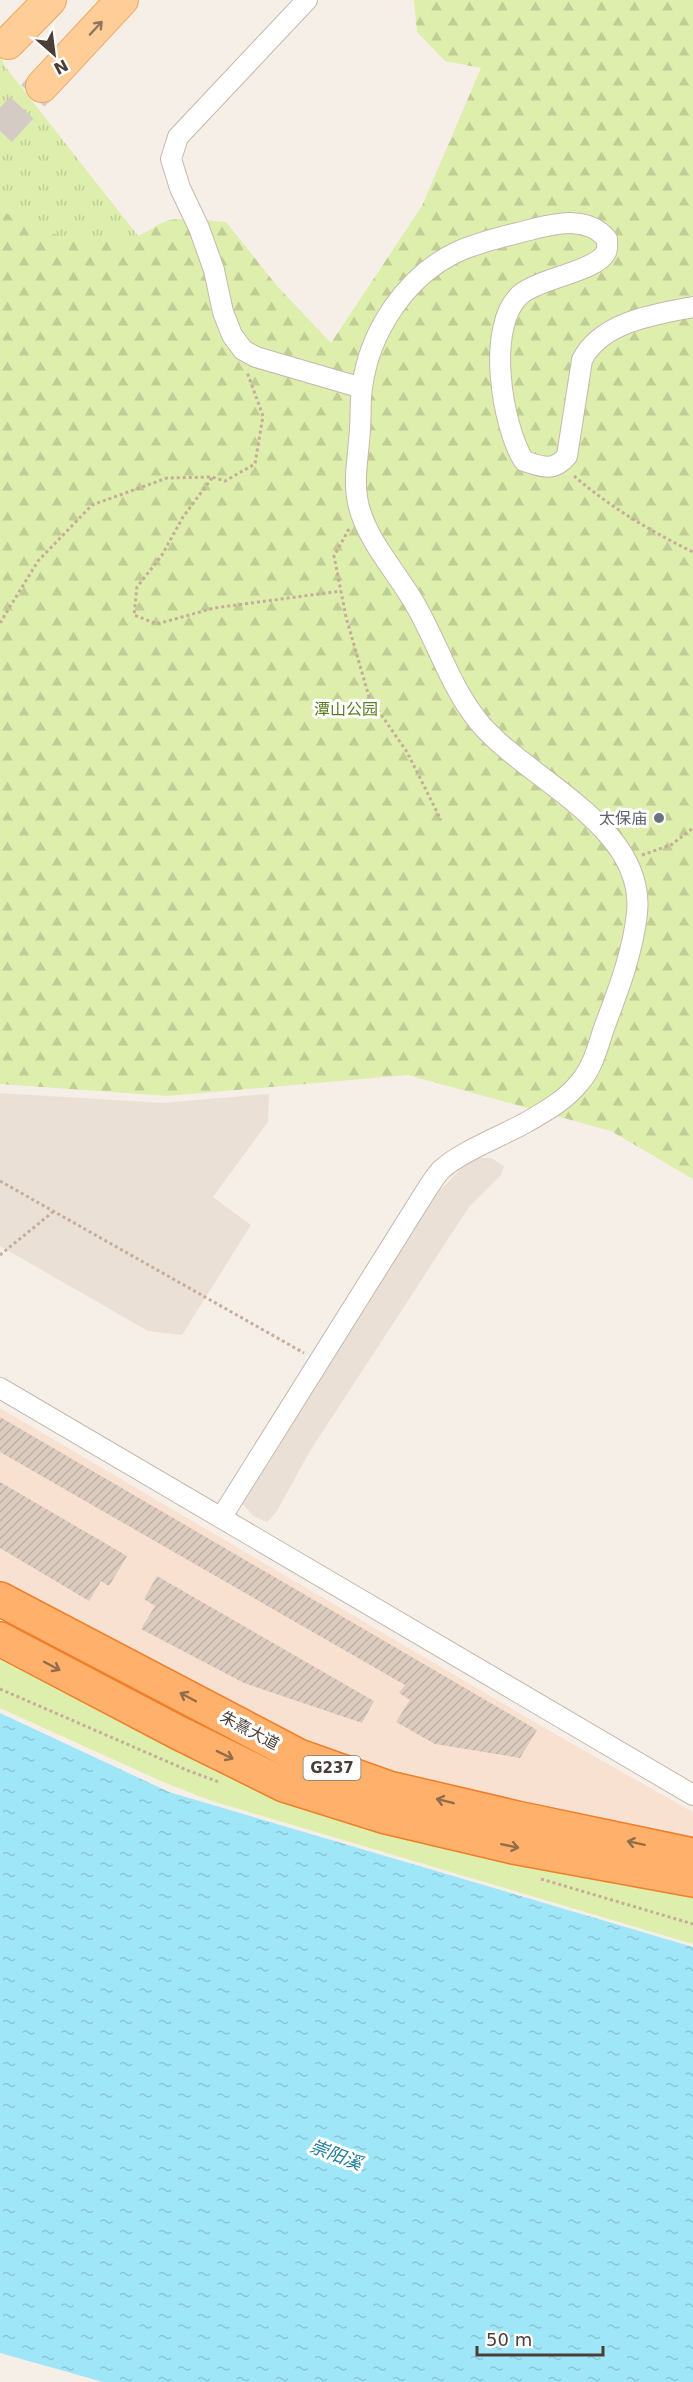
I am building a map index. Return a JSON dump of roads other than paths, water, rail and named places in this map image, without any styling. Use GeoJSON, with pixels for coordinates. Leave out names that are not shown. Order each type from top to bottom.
{"type":"FeatureCollection","features":[{"type":"Feature","properties":{"kind":"highway","name":"朱熹大道"},"geometry":{"type":"LineString","coordinates":[[0,1599],[299,1756],[389,1788],[693,1855]]}},
{"type":"Feature","properties":{"kind":"highway","name":"朱熹大道"},"geometry":{"type":"LineString","coordinates":[[0,1639],[284,1785],[386,1817],[513,1847],[693,1880]]}},
{"type":"Feature","properties":{"kind":"main road"},"geometry":{"type":"LineString","coordinates":[[8,43],[50,0]]}},
{"type":"Feature","properties":{"kind":"main road"},"geometry":{"type":"LineString","coordinates":[[42,86],[122,0]]}},
{"type":"Feature","properties":{"kind":"street"},"geometry":{"type":"LineString","coordinates":[[307,0],[178,137],[171,159],[180,188],[199,228],[214,270],[223,312],[232,335],[243,350],[256,357],[362,388]]}},
{"type":"Feature","properties":{"kind":"street"},"geometry":{"type":"LineString","coordinates":[[221,1518],[429,1186],[442,1169],[564,1099],[581,1082],[591,1065],[623,976],[637,912],[635,885],[626,862],[612,838],[593,818],[501,744],[481,725],[466,706],[413,600],[371,536],[360,509],[356,487],[362,388],[370,354],[395,304],[420,276],[453,254],[477,244],[553,224],[590,225],[607,239],[607,251],[598,262],[537,284],[520,295],[506,320],[501,339],[500,360],[503,390],[509,422],[519,453],[524,461],[549,467],[560,464],[567,456],[582,360],[587,350],[598,338],[651,315],[693,308]]}},
{"type":"Feature","properties":{"kind":"street"},"geometry":{"type":"LineString","coordinates":[[0,1388],[693,1795]]}},
{"type":"Feature","properties":{"kind":"water","name":"崇阳溪"},"geometry":{"type":"Polygon","coordinates":[[[0,1713],[169,1792],[693,1947],[693,2382],[103,2382],[0,2353],[0,1713]]]}},
{"type":"Feature","properties":{"kind":"tunnel"},"geometry":{"type":"LineString","coordinates":[[0,131],[42,86]]}},
{"type":"Feature","properties":{"kind":"place","name":"太保庙"},"geometry":{"type":"Point","coordinates":[659,818]}},
{"type":"Feature","properties":{"kind":"park label","name":"潭山公园"},"geometry":{"type":"Point","coordinates":[346,709]}}]}
